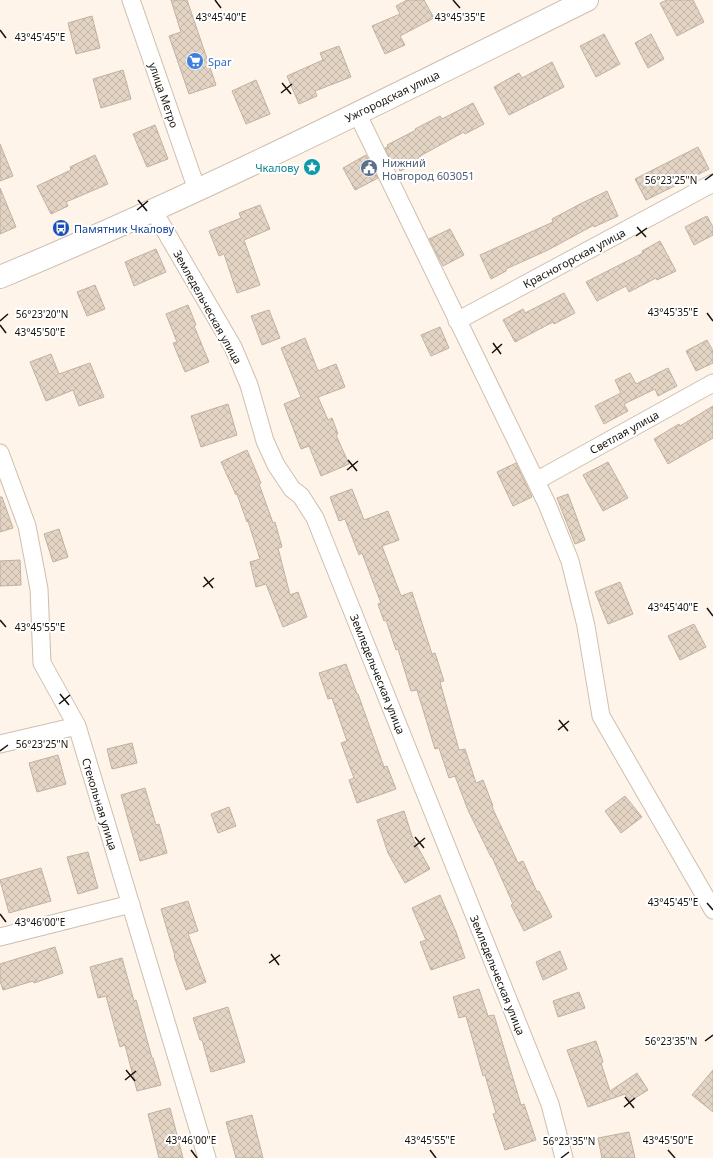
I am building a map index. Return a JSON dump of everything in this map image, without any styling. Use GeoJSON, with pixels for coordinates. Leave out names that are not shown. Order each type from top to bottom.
{"type":"FeatureCollection","features":[{"type":"Feature","properties":{"kind":"main road","name":"Ужгородская улица"},"geometry":{"type":"LineString","coordinates":[[0,277],[197,190],[586,0]]}},
{"type":"Feature","properties":{"kind":"street","name":"улица Метро"},"geometry":{"type":"LineString","coordinates":[[132,0],[197,190]]}},
{"type":"Feature","properties":{"kind":"street"},"geometry":{"type":"LineString","coordinates":[[357,113],[547,504],[570,561],[586,626],[602,716],[713,910]]}},
{"type":"Feature","properties":{"kind":"street","name":"Красногорская улица"},"geometry":{"type":"LineString","coordinates":[[457,321],[713,183]]}},
{"type":"Feature","properties":{"kind":"street","name":"Земледельческая улица"},"geometry":{"type":"LineString","coordinates":[[153,210],[233,347],[249,385],[265,442],[276,465],[292,489],[301,496],[315,518],[550,1104],[564,1158]]}},
{"type":"Feature","properties":{"kind":"street","name":"Светлая улица"},"geometry":{"type":"LineString","coordinates":[[536,481],[713,383]]}},
{"type":"Feature","properties":{"kind":"street","name":"Стекольная улица"},"geometry":{"type":"LineString","coordinates":[[0,453],[27,526],[39,589],[42,663],[76,726],[207,1158]]}},
{"type":"Feature","properties":{"kind":"street"},"geometry":{"type":"LineString","coordinates":[[0,744],[76,726]]}},
{"type":"Feature","properties":{"kind":"street"},"geometry":{"type":"LineString","coordinates":[[0,937],[130,904]]}},
{"type":"Feature","properties":{"kind":"building"},"geometry":{"type":"Polygon","coordinates":[[[171,0],[187,0],[216,85],[189,94],[169,36],[181,32],[171,0]]]}},
{"type":"Feature","properties":{"kind":"building"},"geometry":{"type":"Polygon","coordinates":[[[407,0],[424,0],[434,18],[400,36],[405,45],[385,54],[372,26],[400,14],[396,6],[407,0]]]}},
{"type":"Feature","properties":{"kind":"building"},"geometry":{"type":"Polygon","coordinates":[[[667,0],[693,0],[704,22],[677,36],[660,3],[667,0]]]}},
{"type":"Feature","properties":{"kind":"building"},"geometry":{"type":"Polygon","coordinates":[[[92,16],[100,48],[76,54],[68,23],[92,16]]]}},
{"type":"Feature","properties":{"kind":"building"},"geometry":{"type":"Polygon","coordinates":[[[604,34],[620,64],[596,77],[580,46],[604,34]]]}},
{"type":"Feature","properties":{"kind":"building"},"geometry":{"type":"Polygon","coordinates":[[[651,34],[664,59],[648,68],[635,43],[651,34]]]}},
{"type":"Feature","properties":{"kind":"building"},"geometry":{"type":"Polygon","coordinates":[[[339,46],[351,77],[315,91],[317,96],[299,104],[287,76],[323,60],[320,53],[339,46]]]}},
{"type":"Feature","properties":{"kind":"building"},"geometry":{"type":"Polygon","coordinates":[[[552,62],[564,87],[509,115],[494,87],[519,73],[522,78],[552,62]]]}},
{"type":"Feature","properties":{"kind":"building"},"geometry":{"type":"Polygon","coordinates":[[[123,70],[131,99],[101,108],[93,79],[123,70]]]}},
{"type":"Feature","properties":{"kind":"building"},"geometry":{"type":"Polygon","coordinates":[[[256,80],[270,114],[246,124],[232,91],[256,80]]]}},
{"type":"Feature","properties":{"kind":"building"},"geometry":{"type":"Polygon","coordinates":[[[473,103],[484,124],[465,134],[464,132],[420,156],[422,161],[400,171],[398,167],[395,169],[385,148],[388,147],[387,145],[440,116],[442,119],[473,103]]]}},
{"type":"Feature","properties":{"kind":"building"},"geometry":{"type":"Polygon","coordinates":[[[155,125],[168,159],[147,167],[133,134],[155,125]]]}},
{"type":"Feature","properties":{"kind":"building"},"geometry":{"type":"Polygon","coordinates":[[[0,144],[13,176],[0,181],[0,144]]]}},
{"type":"Feature","properties":{"kind":"building"},"geometry":{"type":"Polygon","coordinates":[[[698,147],[709,169],[646,200],[635,179],[698,147]]]}},
{"type":"Feature","properties":{"kind":"building"},"geometry":{"type":"Polygon","coordinates":[[[95,155],[108,184],[66,202],[68,206],[51,214],[37,186],[71,170],[70,167],[95,155]]]}},
{"type":"Feature","properties":{"kind":"building"},"geometry":{"type":"Polygon","coordinates":[[[366,155],[378,178],[355,190],[343,168],[366,155]]]}},
{"type":"Feature","properties":{"kind":"building"},"geometry":{"type":"Polygon","coordinates":[[[0,188],[16,227],[0,234],[0,188]]]}},
{"type":"Feature","properties":{"kind":"building"},"geometry":{"type":"Polygon","coordinates":[[[607,191],[618,216],[594,227],[594,225],[548,250],[506,269],[506,271],[491,279],[480,255],[553,222],[552,219],[607,191]]]}},
{"type":"Feature","properties":{"kind":"building"},"geometry":{"type":"Polygon","coordinates":[[[260,205],[270,229],[244,240],[260,285],[237,293],[224,254],[219,256],[209,231],[241,218],[239,213],[260,205]]]}},
{"type":"Feature","properties":{"kind":"building"},"geometry":{"type":"Polygon","coordinates":[[[707,216],[713,227],[713,235],[694,245],[685,227],[707,216]]]}},
{"type":"Feature","properties":{"kind":"building"},"geometry":{"type":"Polygon","coordinates":[[[450,229],[464,255],[443,266],[429,239],[450,229]]]}},
{"type":"Feature","properties":{"kind":"building"},"geometry":{"type":"Polygon","coordinates":[[[660,241],[676,271],[657,280],[656,278],[629,292],[626,286],[597,301],[586,282],[643,253],[642,251],[660,241]]]}},
{"type":"Feature","properties":{"kind":"building"},"geometry":{"type":"Polygon","coordinates":[[[156,249],[166,272],[134,286],[125,262],[156,249]]]}},
{"type":"Feature","properties":{"kind":"building"},"geometry":{"type":"Polygon","coordinates":[[[95,285],[105,309],[87,316],[77,292],[95,285]]]}},
{"type":"Feature","properties":{"kind":"building"},"geometry":{"type":"Polygon","coordinates":[[[564,293],[575,313],[554,324],[553,322],[515,342],[503,320],[523,309],[525,313],[564,293]]]}},
{"type":"Feature","properties":{"kind":"building"},"geometry":{"type":"Polygon","coordinates":[[[188,305],[196,325],[194,326],[209,362],[185,372],[173,343],[177,342],[166,314],[188,305]]]}},
{"type":"Feature","properties":{"kind":"building"},"geometry":{"type":"Polygon","coordinates":[[[269,310],[280,338],[262,345],[251,316],[269,310]]]}},
{"type":"Feature","properties":{"kind":"building"},"geometry":{"type":"Polygon","coordinates":[[[440,327],[449,348],[431,356],[421,335],[440,327]]]}},
{"type":"Feature","properties":{"kind":"building"},"geometry":{"type":"Polygon","coordinates":[[[305,338],[318,371],[336,364],[345,387],[318,397],[328,420],[332,418],[338,434],[336,435],[349,464],[321,476],[309,446],[301,449],[284,404],[301,397],[281,348],[305,338]]]}},
{"type":"Feature","properties":{"kind":"building"},"geometry":{"type":"Polygon","coordinates":[[[707,340],[713,351],[713,363],[696,371],[686,351],[707,340]]]}},
{"type":"Feature","properties":{"kind":"building"},"geometry":{"type":"Polygon","coordinates":[[[51,354],[59,374],[90,363],[104,397],[79,406],[73,390],[46,401],[30,362],[51,354]]]}},
{"type":"Feature","properties":{"kind":"building"},"geometry":{"type":"Polygon","coordinates":[[[668,368],[677,386],[658,396],[655,389],[624,404],[628,411],[604,424],[595,406],[621,393],[615,380],[630,373],[636,384],[668,368]]]}},
{"type":"Feature","properties":{"kind":"building"},"geometry":{"type":"Polygon","coordinates":[[[228,404],[237,435],[201,447],[191,416],[228,404]]]}},
{"type":"Feature","properties":{"kind":"building"},"geometry":{"type":"Polygon","coordinates":[[[713,406],[713,438],[668,464],[654,439],[679,424],[680,426],[713,406]]]}},
{"type":"Feature","properties":{"kind":"building"},"geometry":{"type":"Polygon","coordinates":[[[247,450],[261,483],[259,484],[273,523],[275,522],[282,547],[278,548],[290,595],[298,592],[307,617],[283,627],[266,584],[256,587],[250,562],[260,559],[248,521],[247,522],[237,494],[236,495],[221,462],[247,450]]]}},
{"type":"Feature","properties":{"kind":"building"},"geometry":{"type":"Polygon","coordinates":[[[608,462],[628,498],[603,511],[583,475],[608,462]]]}},
{"type":"Feature","properties":{"kind":"building"},"geometry":{"type":"Polygon","coordinates":[[[516,463],[532,497],[513,506],[497,472],[516,463]]]}},
{"type":"Feature","properties":{"kind":"building"},"geometry":{"type":"Polygon","coordinates":[[[352,489],[364,520],[388,511],[399,540],[382,546],[401,596],[412,592],[432,654],[435,653],[444,681],[440,682],[459,750],[465,749],[476,783],[483,780],[493,806],[492,807],[518,863],[523,861],[537,892],[539,891],[552,917],[524,931],[511,905],[513,904],[492,857],[468,810],[455,776],[449,778],[439,748],[435,749],[417,690],[411,691],[398,649],[396,650],[386,620],[384,621],[378,604],[381,603],[362,553],[359,555],[345,519],[339,521],[330,497],[352,489]]]}},
{"type":"Feature","properties":{"kind":"building"},"geometry":{"type":"Polygon","coordinates":[[[568,494],[585,540],[575,544],[557,498],[568,494]]]}},
{"type":"Feature","properties":{"kind":"building"},"geometry":{"type":"Polygon","coordinates":[[[0,497],[2,497],[13,528],[0,532],[0,497]]]}},
{"type":"Feature","properties":{"kind":"building"},"geometry":{"type":"Polygon","coordinates":[[[59,529],[68,557],[53,562],[44,534],[59,529]]]}},
{"type":"Feature","properties":{"kind":"building"},"geometry":{"type":"Polygon","coordinates":[[[20,560],[21,585],[0,586],[0,561],[20,560]]]}},
{"type":"Feature","properties":{"kind":"building"},"geometry":{"type":"Polygon","coordinates":[[[620,582],[633,614],[608,624],[595,592],[620,582]]]}},
{"type":"Feature","properties":{"kind":"building"},"geometry":{"type":"Polygon","coordinates":[[[694,624],[706,647],[680,660],[668,636],[694,624]]]}},
{"type":"Feature","properties":{"kind":"building"},"geometry":{"type":"Polygon","coordinates":[[[346,664],[384,767],[387,766],[396,789],[357,803],[349,780],[354,778],[341,743],[347,741],[332,698],[328,699],[319,673],[346,664]]]}},
{"type":"Feature","properties":{"kind":"building"},"geometry":{"type":"Polygon","coordinates":[[[132,743],[137,763],[112,769],[107,749],[132,743]]]}},
{"type":"Feature","properties":{"kind":"building"},"geometry":{"type":"Polygon","coordinates":[[[58,755],[66,784],[37,792],[29,763],[58,755]]]}},
{"type":"Feature","properties":{"kind":"building"},"geometry":{"type":"Polygon","coordinates":[[[145,788],[156,825],[159,824],[167,853],[140,861],[121,795],[145,788]]]}},
{"type":"Feature","properties":{"kind":"building"},"geometry":{"type":"Polygon","coordinates":[[[625,796],[642,817],[621,833],[605,811],[625,796]]]}},
{"type":"Feature","properties":{"kind":"building"},"geometry":{"type":"Polygon","coordinates":[[[229,807],[236,826],[218,833],[211,814],[229,807]]]}},
{"type":"Feature","properties":{"kind":"building"},"geometry":{"type":"Polygon","coordinates":[[[404,811],[413,839],[430,869],[405,883],[388,853],[377,820],[404,811]]]}},
{"type":"Feature","properties":{"kind":"building"},"geometry":{"type":"Polygon","coordinates":[[[88,852],[98,888],[78,894],[67,857],[88,852]]]}},
{"type":"Feature","properties":{"kind":"building"},"geometry":{"type":"Polygon","coordinates":[[[41,868],[51,901],[9,913],[0,880],[41,868]]]}},
{"type":"Feature","properties":{"kind":"building"},"geometry":{"type":"Polygon","coordinates":[[[440,895],[456,932],[465,958],[431,970],[420,942],[426,940],[412,908],[440,895]]]}},
{"type":"Feature","properties":{"kind":"building"},"geometry":{"type":"Polygon","coordinates":[[[188,901],[198,931],[188,934],[206,982],[186,990],[174,956],[161,909],[188,901]]]}},
{"type":"Feature","properties":{"kind":"building"},"geometry":{"type":"Polygon","coordinates":[[[55,947],[63,973],[34,983],[33,981],[3,990],[0,981],[0,964],[55,947]]]}},
{"type":"Feature","properties":{"kind":"building"},"geometry":{"type":"Polygon","coordinates":[[[560,951],[567,969],[543,980],[536,962],[560,951]]]}},
{"type":"Feature","properties":{"kind":"building"},"geometry":{"type":"Polygon","coordinates":[[[122,958],[161,1085],[137,1091],[125,1045],[120,1047],[106,996],[98,998],[90,967],[122,958]]]}},
{"type":"Feature","properties":{"kind":"building"},"geometry":{"type":"Polygon","coordinates":[[[479,989],[488,1016],[494,1015],[521,1105],[524,1104],[536,1140],[505,1150],[493,1114],[496,1113],[485,1075],[483,1076],[466,1016],[459,1018],[453,997],[479,989]]]}},
{"type":"Feature","properties":{"kind":"building"},"geometry":{"type":"Polygon","coordinates":[[[579,992],[585,1008],[558,1017],[553,1001],[579,992]]]}},
{"type":"Feature","properties":{"kind":"building"},"geometry":{"type":"Polygon","coordinates":[[[228,1007],[245,1062],[211,1072],[202,1040],[200,1040],[193,1018],[228,1007]]]}},
{"type":"Feature","properties":{"kind":"building"},"geometry":{"type":"Polygon","coordinates":[[[596,1041],[610,1091],[637,1073],[648,1090],[630,1101],[625,1094],[588,1107],[567,1050],[596,1041]]]}},
{"type":"Feature","properties":{"kind":"building"},"geometry":{"type":"Polygon","coordinates":[[[713,1070],[713,1112],[692,1095],[713,1070]]]}},
{"type":"Feature","properties":{"kind":"building"},"geometry":{"type":"Polygon","coordinates":[[[170,1108],[183,1158],[159,1158],[148,1114],[170,1108]]]}},
{"type":"Feature","properties":{"kind":"building"},"geometry":{"type":"Polygon","coordinates":[[[252,1115],[263,1158],[236,1158],[226,1122],[252,1115]]]}},
{"type":"Feature","properties":{"kind":"building"},"geometry":{"type":"Polygon","coordinates":[[[629,1132],[635,1158],[602,1158],[598,1138],[629,1132]]]}},
{"type":"Feature","properties":{"kind":"place","name":"Spar"},"geometry":{"type":"Point","coordinates":[195,61]}},
{"type":"Feature","properties":{"kind":"place","name":"Чкалову"},"geometry":{"type":"Point","coordinates":[312,167]}},
{"type":"Feature","properties":{"kind":"place","name":"Нижний Новгород 603051"},"geometry":{"type":"Point","coordinates":[369,168]}},
{"type":"Feature","properties":{"kind":"place","name":"Памятник Чкалову"},"geometry":{"type":"Point","coordinates":[61,228]}}]}
